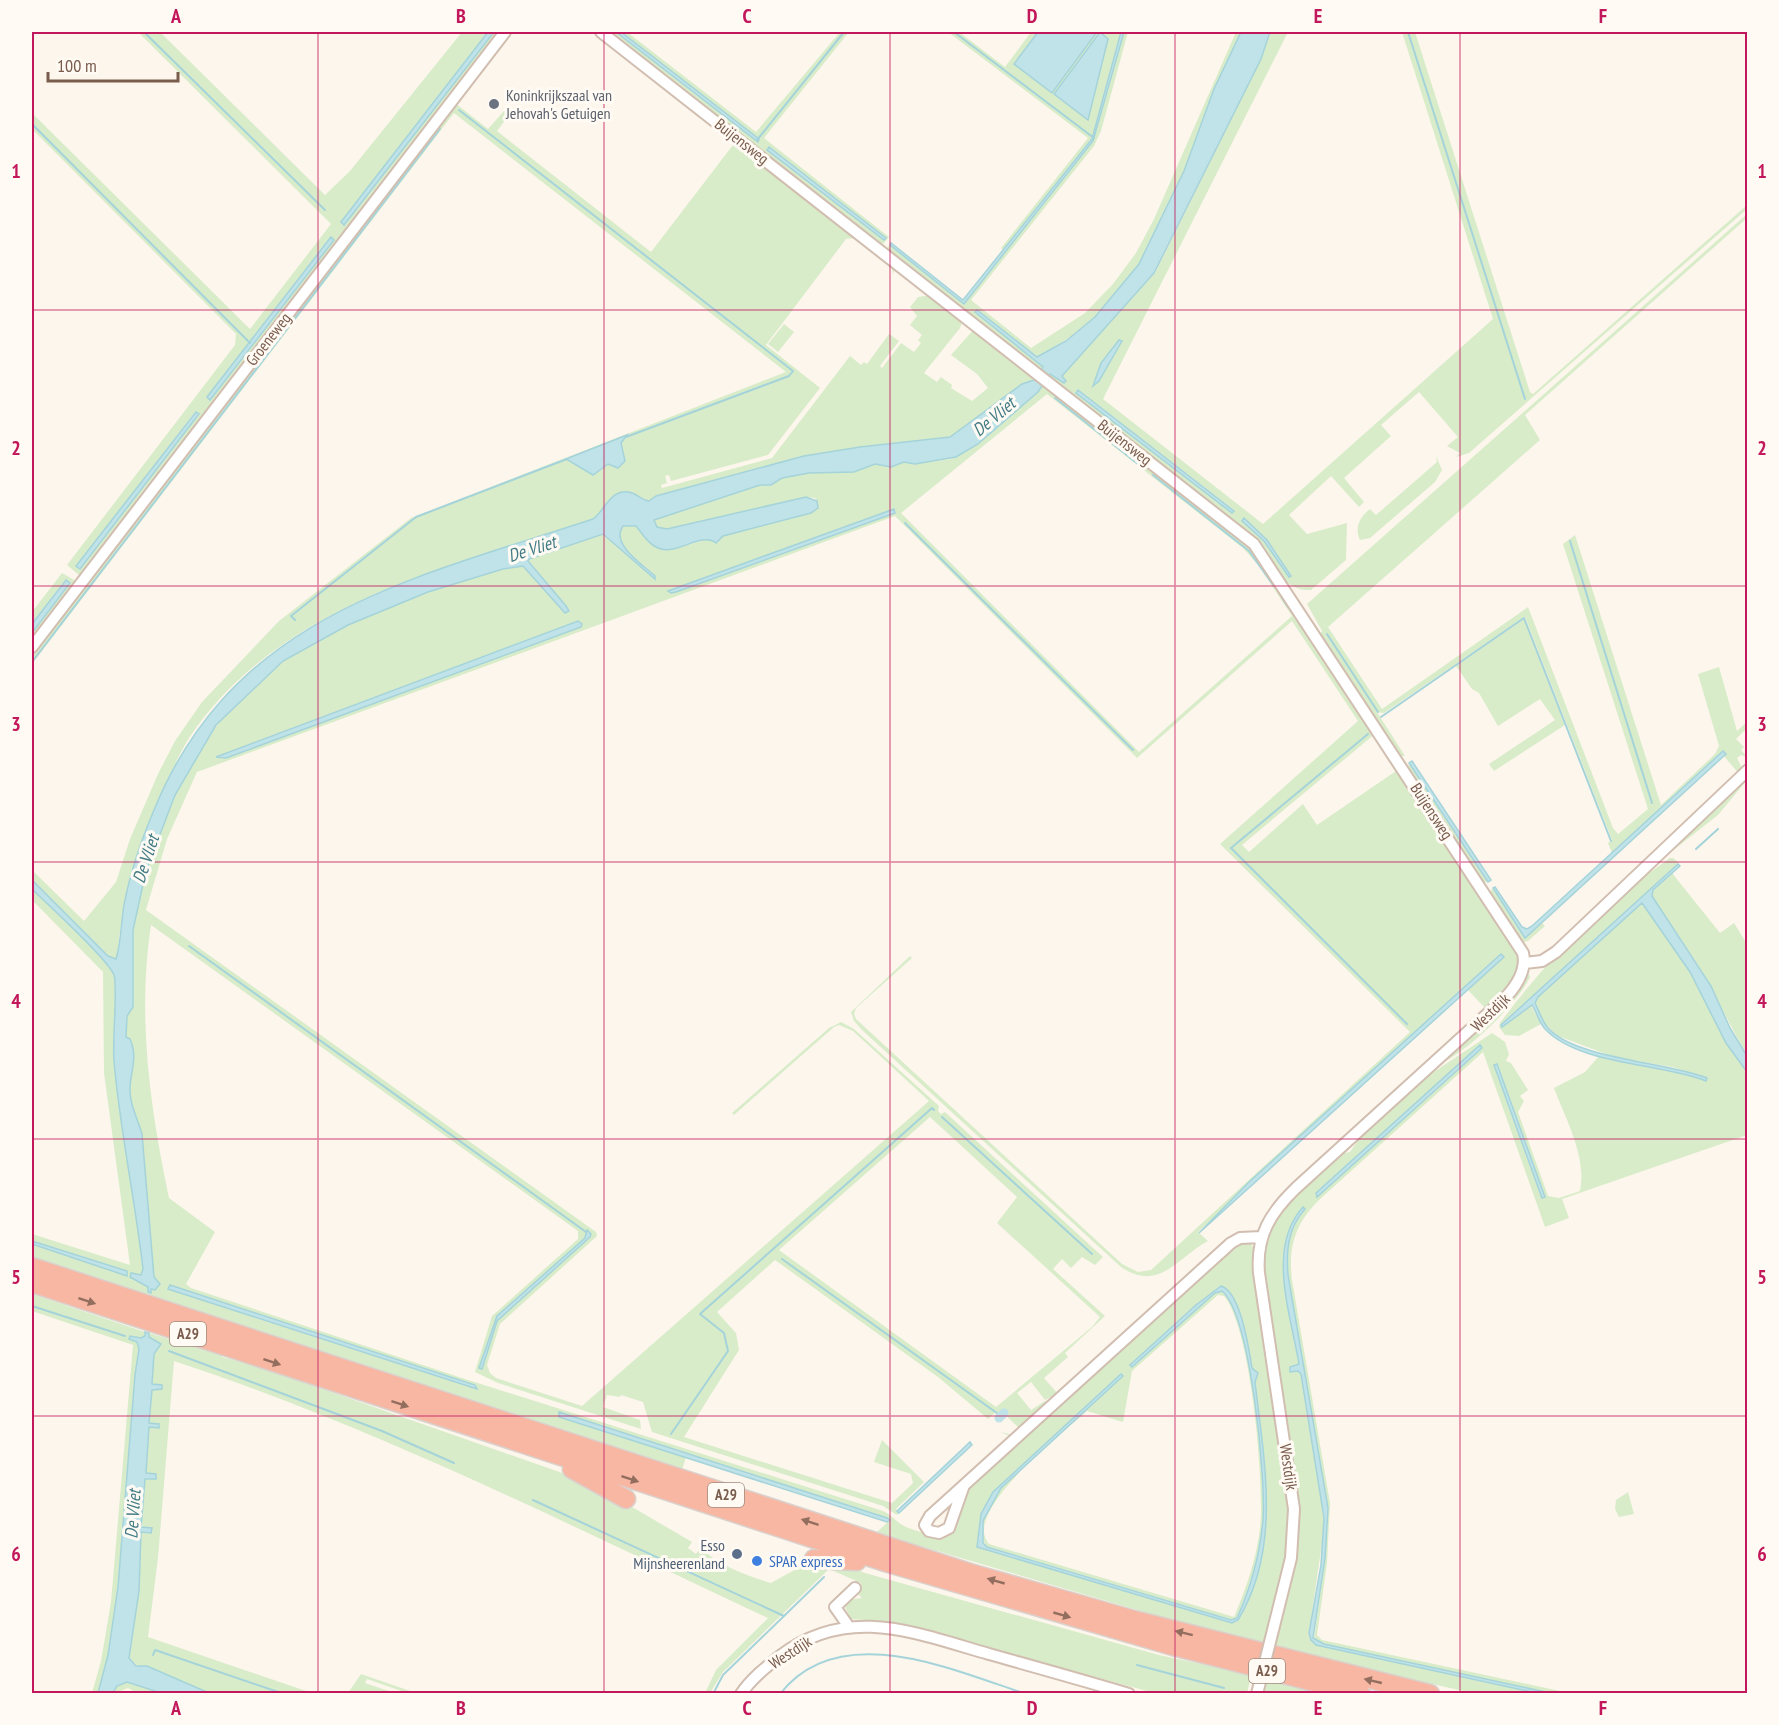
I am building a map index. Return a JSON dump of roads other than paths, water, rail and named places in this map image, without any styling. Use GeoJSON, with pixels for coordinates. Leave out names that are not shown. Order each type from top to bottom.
{"type":"FeatureCollection","features":[{"type":"Feature","properties":{"kind":"highway","name":"A29"},"geometry":{"type":"LineString","coordinates":[[32,1267],[951,1567],[1134,1620],[1430,1694]]}},
{"type":"Feature","properties":{"kind":"highway","name":"A29"},"geometry":{"type":"LineString","coordinates":[[32,1283],[885,1562],[1131,1635],[1361,1694]]}},
{"type":"Feature","properties":{"kind":"highway","name":"A29"},"geometry":{"type":"LineString","coordinates":[[534,1448],[626,1499]]}},
{"type":"Feature","properties":{"kind":"highway","name":"A29"},"geometry":{"type":"LineString","coordinates":[[814,1559],[885,1562]]}},
{"type":"Feature","properties":{"kind":"street","name":"Groeneweg"},"geometry":{"type":"LineString","coordinates":[[32,647],[505,32]]}},
{"type":"Feature","properties":{"kind":"street","name":"Buijensweg"},"geometry":{"type":"LineString","coordinates":[[601,32],[1238,530],[1258,549],[1515,938],[1523,953],[1525,963]]}},
{"type":"Feature","properties":{"kind":"street"},"geometry":{"type":"LineString","coordinates":[[1525,963],[1542,961],[1556,952],[1748,770]]}},
{"type":"Feature","properties":{"kind":"street","name":"Westdijk"},"geometry":{"type":"LineString","coordinates":[[1257,1694],[1291,1558],[1294,1509],[1259,1274],[1261,1238],[1268,1220],[1286,1198],[1506,997],[1518,981],[1525,963]]}},
{"type":"Feature","properties":{"kind":"street"},"geometry":{"type":"LineString","coordinates":[[964,1485],[949,1528],[939,1533],[927,1529],[924,1525],[927,1520],[964,1485],[1231,1242],[1244,1238],[1261,1238]]}},
{"type":"Feature","properties":{"kind":"street"},"geometry":{"type":"LineString","coordinates":[[849,1627],[835,1607],[855,1588]]}},
{"type":"Feature","properties":{"kind":"street","name":"Westdijk"},"geometry":{"type":"LineString","coordinates":[[741,1694],[766,1667],[795,1645],[813,1636],[849,1627],[884,1626],[1129,1694]]}},
{"type":"Feature","properties":{"kind":"water"},"geometry":{"type":"Polygon","coordinates":[[[488,32],[494,32],[344,225],[341,222],[488,32]]]}},
{"type":"Feature","properties":{"kind":"water"},"geometry":{"type":"Polygon","coordinates":[[[616,32],[621,32],[759,139],[758,142],[616,32]]]}},
{"type":"Feature","properties":{"kind":"water"},"geometry":{"type":"Polygon","coordinates":[[[1038,32],[1097,32],[1052,93],[1014,64],[1038,32]]]}},
{"type":"Feature","properties":{"kind":"water"},"geometry":{"type":"Polygon","coordinates":[[[1100,32],[1108,39],[1088,120],[1054,94],[1100,32]]]}},
{"type":"Feature","properties":{"kind":"water"},"geometry":{"type":"Polygon","coordinates":[[[1121,32],[1124,32],[1093,141],[964,304],[890,245],[891,243],[963,300],[1092,139],[1121,32]]]}},
{"type":"Feature","properties":{"kind":"water","name":"De Vliet"},"geometry":{"type":"Polygon","coordinates":[[[1241,32],[1270,32],[1261,59],[1154,273],[1062,376],[1066,381],[1064,383],[1050,374],[1038,392],[978,444],[956,457],[915,464],[904,462],[891,467],[875,464],[854,472],[809,473],[782,478],[771,485],[760,485],[654,520],[657,527],[667,529],[806,497],[817,501],[818,508],[811,513],[723,536],[716,543],[703,540],[663,549],[650,543],[636,526],[623,526],[620,533],[624,547],[655,576],[655,579],[603,534],[529,559],[528,561],[566,606],[569,611],[565,613],[523,566],[503,569],[428,592],[348,625],[283,661],[216,725],[175,795],[146,871],[133,930],[133,1007],[127,1016],[126,1037],[130,1039],[134,1052],[130,1093],[142,1134],[154,1277],[160,1284],[155,1290],[151,1289],[151,1293],[148,1292],[148,1287],[130,1277],[131,1273],[141,1275],[143,1269],[114,1061],[114,975],[89,945],[32,889],[32,880],[108,956],[116,959],[124,905],[136,857],[154,810],[188,744],[231,690],[280,648],[336,614],[396,586],[459,562],[593,519],[609,500],[619,493],[632,493],[649,501],[656,496],[804,456],[950,437],[1022,384],[1034,380],[1043,367],[975,312],[977,310],[1037,357],[1066,341],[1095,317],[1139,264],[1184,171],[1214,89],[1241,32]]]}},
{"type":"Feature","properties":{"kind":"water"},"geometry":{"type":"Polygon","coordinates":[[[769,147],[886,238],[884,240],[767,150],[769,147]]]}},
{"type":"Feature","properties":{"kind":"water"},"geometry":{"type":"Polygon","coordinates":[[[331,237],[334,240],[210,400],[207,397],[331,237]]]}},
{"type":"Feature","properties":{"kind":"water"},"geometry":{"type":"Polygon","coordinates":[[[1119,340],[1122,341],[1099,381],[1093,386],[1101,363],[1119,340]]]}},
{"type":"Feature","properties":{"kind":"water"},"geometry":{"type":"Polygon","coordinates":[[[1078,390],[1234,511],[1232,513],[1076,393],[1078,390]]]}},
{"type":"Feature","properties":{"kind":"water"},"geometry":{"type":"Polygon","coordinates":[[[196,412],[199,414],[80,569],[76,566],[196,412]]]}},
{"type":"Feature","properties":{"kind":"water"},"geometry":{"type":"Polygon","coordinates":[[[627,435],[621,443],[625,461],[618,468],[608,464],[593,475],[566,459],[627,435]]]}},
{"type":"Feature","properties":{"kind":"water"},"geometry":{"type":"Polygon","coordinates":[[[894,509],[895,513],[676,592],[668,591],[894,509]]]}},
{"type":"Feature","properties":{"kind":"water"},"geometry":{"type":"Polygon","coordinates":[[[1244,518],[1267,540],[1291,576],[1289,577],[1264,541],[1242,521],[1244,518]]]}},
{"type":"Feature","properties":{"kind":"water"},"geometry":{"type":"Polygon","coordinates":[[[66,580],[70,583],[32,633],[32,624],[66,580]]]}},
{"type":"Feature","properties":{"kind":"water"},"geometry":{"type":"Polygon","coordinates":[[[578,621],[582,624],[581,627],[226,758],[216,757],[578,621]]]}},
{"type":"Feature","properties":{"kind":"water"},"geometry":{"type":"Polygon","coordinates":[[[1723,751],[1726,754],[1525,938],[1493,888],[1495,887],[1522,927],[1527,929],[1723,751]]]}},
{"type":"Feature","properties":{"kind":"water"},"geometry":{"type":"Polygon","coordinates":[[[1412,761],[1491,880],[1488,882],[1409,763],[1412,761]]]}},
{"type":"Feature","properties":{"kind":"water"},"geometry":{"type":"Polygon","coordinates":[[[1678,864],[1680,866],[1653,890],[1652,896],[1711,986],[1730,1028],[1747,1056],[1747,1072],[1726,1043],[1690,972],[1642,903],[1538,997],[1535,1003],[1548,1028],[1579,1047],[1690,1073],[1707,1078],[1706,1081],[1666,1070],[1599,1057],[1578,1050],[1560,1041],[1545,1029],[1532,1005],[1502,1027],[1501,1025],[1678,864]]]}},
{"type":"Feature","properties":{"kind":"water"},"geometry":{"type":"Polygon","coordinates":[[[1501,954],[1504,957],[1199,1233],[1249,1182],[1501,954]]]}},
{"type":"Feature","properties":{"kind":"water"},"geometry":{"type":"Polygon","coordinates":[[[1480,1045],[1482,1048],[1317,1197],[1316,1193],[1480,1045]]]}},
{"type":"Feature","properties":{"kind":"water"},"geometry":{"type":"Polygon","coordinates":[[[1497,1064],[1545,1197],[1542,1198],[1494,1065],[1497,1064]]]}},
{"type":"Feature","properties":{"kind":"water"},"geometry":{"type":"Polygon","coordinates":[[[1303,1207],[1305,1209],[1299,1216],[1289,1240],[1288,1275],[1328,1508],[1325,1558],[1313,1638],[1324,1644],[1550,1693],[1536,1693],[1316,1645],[1311,1640],[1309,1633],[1321,1565],[1324,1518],[1301,1374],[1298,1371],[1290,1372],[1290,1367],[1299,1364],[1287,1304],[1283,1262],[1292,1224],[1303,1207]]]}},
{"type":"Feature","properties":{"kind":"water"},"geometry":{"type":"Polygon","coordinates":[[[587,1230],[591,1234],[590,1237],[497,1321],[482,1369],[479,1368],[497,1316],[585,1238],[587,1230]]]}},
{"type":"Feature","properties":{"kind":"water"},"geometry":{"type":"Polygon","coordinates":[[[32,1241],[127,1271],[127,1276],[32,1244],[32,1241]]]}},
{"type":"Feature","properties":{"kind":"water"},"geometry":{"type":"Polygon","coordinates":[[[170,1285],[475,1385],[477,1389],[168,1289],[170,1285]]]}},
{"type":"Feature","properties":{"kind":"water"},"geometry":{"type":"Polygon","coordinates":[[[1221,1286],[1234,1299],[1239,1310],[1252,1368],[1258,1373],[1255,1382],[1265,1473],[1265,1534],[1260,1564],[1252,1592],[1238,1620],[1232,1623],[977,1547],[981,1514],[993,1492],[1121,1374],[1123,1376],[1001,1488],[983,1521],[983,1543],[987,1547],[1231,1620],[1237,1618],[1251,1582],[1262,1532],[1262,1470],[1249,1364],[1232,1306],[1222,1291],[1215,1293],[1132,1367],[1130,1365],[1196,1305],[1221,1286]]]}},
{"type":"Feature","properties":{"kind":"water","name":"De Vliet"},"geometry":{"type":"Polygon","coordinates":[[[145,1332],[161,1344],[154,1354],[152,1384],[162,1385],[162,1389],[152,1390],[149,1423],[159,1424],[159,1428],[149,1427],[146,1473],[156,1474],[156,1479],[145,1479],[141,1527],[152,1528],[151,1533],[141,1532],[139,1591],[129,1658],[136,1666],[147,1666],[209,1693],[161,1693],[127,1682],[117,1686],[113,1693],[98,1693],[108,1655],[118,1587],[139,1349],[137,1342],[129,1339],[130,1336],[141,1338],[145,1336],[145,1332]]]}},
{"type":"Feature","properties":{"kind":"water"},"geometry":{"type":"Polygon","coordinates":[[[559,1412],[890,1520],[887,1522],[559,1417],[559,1412]]]}},
{"type":"Feature","properties":{"kind":"water"},"geometry":{"type":"Polygon","coordinates":[[[970,1442],[972,1445],[899,1513],[897,1511],[970,1442]]]}},
{"type":"Feature","properties":{"kind":"waterway"},"geometry":{"type":"LineString","coordinates":[[144,32],[325,210]]}},
{"type":"Feature","properties":{"kind":"waterway"},"geometry":{"type":"LineString","coordinates":[[757,140],[844,32]]}},
{"type":"Feature","properties":{"kind":"waterway"},"geometry":{"type":"LineString","coordinates":[[954,32],[1094,138]]}},
{"type":"Feature","properties":{"kind":"waterway"},"geometry":{"type":"LineString","coordinates":[[1408,32],[1525,399]]}},
{"type":"Feature","properties":{"kind":"waterway"},"geometry":{"type":"LineString","coordinates":[[459,110],[793,371],[789,376],[626,437]]}},
{"type":"Feature","properties":{"kind":"waterway"},"geometry":{"type":"LineString","coordinates":[[32,124],[250,343]]}},
{"type":"Feature","properties":{"kind":"waterway"},"geometry":{"type":"LineString","coordinates":[[32,662],[440,129]]}},
{"type":"Feature","properties":{"kind":"waterway"},"geometry":{"type":"LineString","coordinates":[[1055,398],[1138,464]]}},
{"type":"Feature","properties":{"kind":"waterway"},"geometry":{"type":"LineString","coordinates":[[295,620],[291,616],[416,517],[567,459]]}},
{"type":"Feature","properties":{"kind":"waterway"},"geometry":{"type":"LineString","coordinates":[[1153,475],[1249,551],[1274,586]]}},
{"type":"Feature","properties":{"kind":"waterway"},"geometry":{"type":"LineString","coordinates":[[905,523],[1133,750]]}},
{"type":"Feature","properties":{"kind":"waterway"},"geometry":{"type":"LineString","coordinates":[[1570,541],[1652,803]]}},
{"type":"Feature","properties":{"kind":"waterway"},"geometry":{"type":"LineString","coordinates":[[1282,598],[1288,607]]}},
{"type":"Feature","properties":{"kind":"waterway"},"geometry":{"type":"LineString","coordinates":[[1381,717],[1524,618],[1611,841]]}},
{"type":"Feature","properties":{"kind":"waterway"},"geometry":{"type":"LineString","coordinates":[[1327,634],[1378,712]]}},
{"type":"Feature","properties":{"kind":"waterway"},"geometry":{"type":"LineString","coordinates":[[1368,734],[1231,848],[1407,1024]]}},
{"type":"Feature","properties":{"kind":"waterway"},"geometry":{"type":"LineString","coordinates":[[1696,849],[1718,829]]}},
{"type":"Feature","properties":{"kind":"waterway"},"geometry":{"type":"LineString","coordinates":[[189,946],[586,1232]]}},
{"type":"Feature","properties":{"kind":"waterway"},"geometry":{"type":"LineString","coordinates":[[671,1434],[728,1351],[724,1333],[700,1314],[932,1108],[934,1110]]}},
{"type":"Feature","properties":{"kind":"waterway"},"geometry":{"type":"LineString","coordinates":[[942,1117],[1092,1254]]}},
{"type":"Feature","properties":{"kind":"waterway"},"geometry":{"type":"LineString","coordinates":[[782,1259],[1001,1416]]}},
{"type":"Feature","properties":{"kind":"waterway"},"geometry":{"type":"LineString","coordinates":[[32,1306],[125,1336]]}},
{"type":"Feature","properties":{"kind":"waterway"},"geometry":{"type":"LineString","coordinates":[[169,1351],[382,1431],[454,1463]]}},
{"type":"Feature","properties":{"kind":"waterway"},"geometry":{"type":"LineString","coordinates":[[999,1418],[1004,1413]]}},
{"type":"Feature","properties":{"kind":"waterway"},"geometry":{"type":"LineString","coordinates":[[533,1500],[784,1616],[723,1675],[713,1694]]}},
{"type":"Feature","properties":{"kind":"waterway"},"geometry":{"type":"LineString","coordinates":[[784,1616],[824,1577]]}},
{"type":"Feature","properties":{"kind":"waterway"},"geometry":{"type":"LineString","coordinates":[[153,1655],[155,1650],[284,1694]]}},
{"type":"Feature","properties":{"kind":"waterway"},"geometry":{"type":"LineString","coordinates":[[780,1694],[805,1671],[833,1659],[865,1654],[898,1656],[932,1663],[1026,1694]]}},
{"type":"Feature","properties":{"kind":"waterway"},"geometry":{"type":"LineString","coordinates":[[1137,1665],[1224,1688]]}},
{"type":"Feature","properties":{"kind":"place","name":"Koninkrijkszaal van Jehovah's Getuigen"},"geometry":{"type":"Point","coordinates":[494,104]}},
{"type":"Feature","properties":{"kind":"place","name":"Esso Mijnsheerenland"},"geometry":{"type":"Point","coordinates":[737,1554]}},
{"type":"Feature","properties":{"kind":"place","name":"SPAR express"},"geometry":{"type":"Point","coordinates":[757,1561]}}]}
